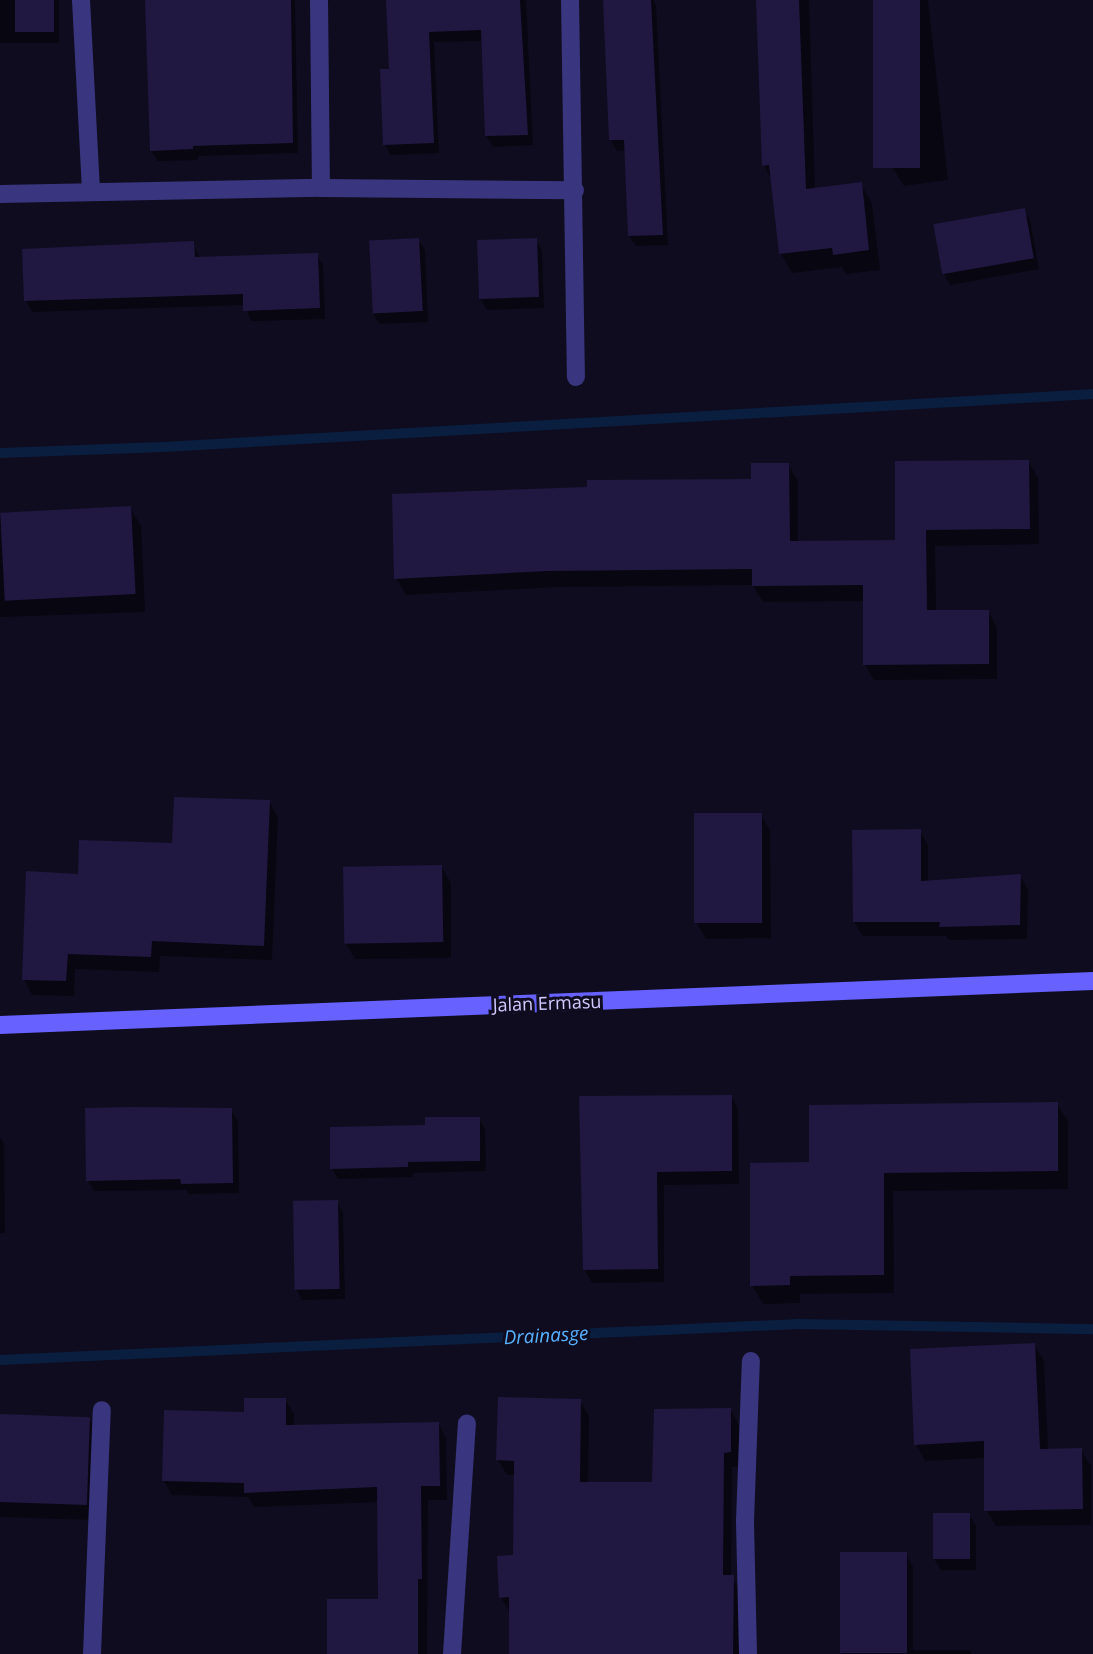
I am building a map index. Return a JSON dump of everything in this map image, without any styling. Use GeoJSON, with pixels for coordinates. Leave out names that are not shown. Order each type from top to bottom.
{"type":"FeatureCollection","features":[{"type":"Feature","properties":{"kind":"street"},"geometry":{"type":"LineString","coordinates":[[81,0],[91,192]]}},
{"type":"Feature","properties":{"kind":"street"},"geometry":{"type":"LineString","coordinates":[[319,0],[321,188]]}},
{"type":"Feature","properties":{"kind":"street"},"geometry":{"type":"LineString","coordinates":[[570,0],[576,377]]}},
{"type":"Feature","properties":{"kind":"street"},"geometry":{"type":"LineString","coordinates":[[0,194],[321,188],[575,190]]}},
{"type":"Feature","properties":{"kind":"street","name":"Jalan Ermasu"},"geometry":{"type":"LineString","coordinates":[[0,1025],[1093,981]]}},
{"type":"Feature","properties":{"kind":"street"},"geometry":{"type":"LineString","coordinates":[[748,1654],[745,1521],[751,1361]]}},
{"type":"Feature","properties":{"kind":"street"},"geometry":{"type":"LineString","coordinates":[[92,1654],[102,1410]]}},
{"type":"Feature","properties":{"kind":"street"},"geometry":{"type":"LineString","coordinates":[[452,1654],[467,1423]]}},
{"type":"Feature","properties":{"kind":"building"},"geometry":{"type":"Polygon","coordinates":[[[15,0],[54,0],[54,32],[15,32],[15,0]]]}},
{"type":"Feature","properties":{"kind":"building"},"geometry":{"type":"Polygon","coordinates":[[[145,0],[291,0],[293,143],[193,146],[193,149],[150,151],[145,0]]]}},
{"type":"Feature","properties":{"kind":"building"},"geometry":{"type":"Polygon","coordinates":[[[386,0],[520,0],[528,135],[485,136],[481,30],[429,32],[434,143],[383,145],[380,69],[389,69],[386,0]]]}},
{"type":"Feature","properties":{"kind":"building"},"geometry":{"type":"Polygon","coordinates":[[[603,0],[651,0],[663,235],[628,236],[624,140],[609,140],[603,0]]]}},
{"type":"Feature","properties":{"kind":"building"},"geometry":{"type":"Polygon","coordinates":[[[756,0],[799,0],[806,189],[862,182],[869,250],[833,255],[832,248],[779,254],[769,165],[762,166],[756,0]]]}},
{"type":"Feature","properties":{"kind":"building"},"geometry":{"type":"Polygon","coordinates":[[[873,0],[920,0],[920,168],[873,168],[873,0]]]}},
{"type":"Feature","properties":{"kind":"building"},"geometry":{"type":"Polygon","coordinates":[[[1025,208],[1034,258],[942,274],[933,224],[1025,208]]]}},
{"type":"Feature","properties":{"kind":"building"},"geometry":{"type":"Polygon","coordinates":[[[419,238],[423,311],[373,314],[369,241],[419,238]]]}},
{"type":"Feature","properties":{"kind":"building"},"geometry":{"type":"Polygon","coordinates":[[[537,238],[539,297],[479,299],[477,240],[537,238]]]}},
{"type":"Feature","properties":{"kind":"building"},"geometry":{"type":"Polygon","coordinates":[[[194,241],[195,257],[318,253],[320,308],[243,311],[243,294],[24,301],[22,249],[194,241]]]}},
{"type":"Feature","properties":{"kind":"building"},"geometry":{"type":"Polygon","coordinates":[[[1029,460],[1030,529],[926,530],[927,610],[989,610],[989,664],[863,665],[863,585],[752,586],[752,569],[548,571],[394,579],[392,494],[587,487],[587,480],[751,479],[751,463],[789,463],[790,541],[895,540],[895,461],[1029,460]]]}},
{"type":"Feature","properties":{"kind":"building"},"geometry":{"type":"Polygon","coordinates":[[[131,506],[136,594],[5,601],[0,513],[131,506]]]}},
{"type":"Feature","properties":{"kind":"building"},"geometry":{"type":"Polygon","coordinates":[[[174,797],[270,800],[264,946],[152,941],[151,957],[68,954],[66,981],[22,980],[26,871],[78,874],[79,840],[172,843],[174,797]]]}},
{"type":"Feature","properties":{"kind":"building"},"geometry":{"type":"Polygon","coordinates":[[[694,813],[762,813],[762,923],[694,923],[694,813]]]}},
{"type":"Feature","properties":{"kind":"building"},"geometry":{"type":"Polygon","coordinates":[[[921,829],[921,881],[1021,874],[1020,925],[939,927],[940,922],[853,922],[852,830],[921,829]]]}},
{"type":"Feature","properties":{"kind":"building"},"geometry":{"type":"Polygon","coordinates":[[[442,865],[443,942],[344,944],[343,867],[442,865]]]}},
{"type":"Feature","properties":{"kind":"building"},"geometry":{"type":"Polygon","coordinates":[[[732,1095],[732,1171],[657,1172],[658,1269],[583,1270],[579,1096],[732,1095]]]}},
{"type":"Feature","properties":{"kind":"building"},"geometry":{"type":"Polygon","coordinates":[[[1058,1102],[1058,1171],[884,1173],[884,1275],[790,1276],[790,1285],[750,1286],[750,1163],[809,1162],[809,1105],[1058,1102]]]}},
{"type":"Feature","properties":{"kind":"building"},"geometry":{"type":"Polygon","coordinates":[[[85,1108],[232,1108],[233,1183],[181,1184],[180,1179],[86,1181],[85,1108]]]}},
{"type":"Feature","properties":{"kind":"building"},"geometry":{"type":"Polygon","coordinates":[[[425,1117],[480,1117],[480,1161],[408,1162],[408,1167],[330,1169],[330,1127],[425,1125],[425,1117]]]}},
{"type":"Feature","properties":{"kind":"building"},"geometry":{"type":"Polygon","coordinates":[[[338,1200],[340,1289],[295,1290],[293,1201],[338,1200]]]}},
{"type":"Feature","properties":{"kind":"building"},"geometry":{"type":"Polygon","coordinates":[[[1035,1343],[1040,1449],[1082,1448],[1083,1509],[984,1511],[984,1441],[914,1445],[910,1349],[1035,1343]]]}},
{"type":"Feature","properties":{"kind":"building"},"geometry":{"type":"Polygon","coordinates":[[[498,1397],[581,1399],[580,1482],[652,1482],[654,1409],[731,1408],[731,1452],[724,1453],[723,1575],[734,1575],[733,1654],[509,1654],[509,1597],[499,1598],[497,1556],[513,1555],[514,1461],[496,1460],[498,1397]]]}},
{"type":"Feature","properties":{"kind":"building"},"geometry":{"type":"Polygon","coordinates":[[[244,1398],[286,1398],[286,1425],[439,1422],[440,1486],[421,1486],[422,1579],[418,1579],[418,1654],[327,1654],[327,1599],[378,1599],[377,1487],[244,1493],[244,1483],[162,1481],[164,1410],[244,1412],[244,1398]]]}},
{"type":"Feature","properties":{"kind":"building"},"geometry":{"type":"Polygon","coordinates":[[[0,1414],[90,1417],[87,1505],[0,1502],[0,1414]]]}},
{"type":"Feature","properties":{"kind":"building"},"geometry":{"type":"Polygon","coordinates":[[[933,1513],[970,1513],[970,1559],[933,1559],[933,1513]]]}},
{"type":"Feature","properties":{"kind":"building"},"geometry":{"type":"Polygon","coordinates":[[[840,1552],[907,1552],[907,1653],[840,1653],[840,1552]]]}},
{"type":"Feature","properties":{"kind":"waterway"},"geometry":{"type":"LineString","coordinates":[[0,453],[163,447],[1093,394]]}},
{"type":"Feature","properties":{"kind":"waterway","name":"Drainasge"},"geometry":{"type":"LineString","coordinates":[[0,1360],[798,1324],[1093,1329]]}}]}
